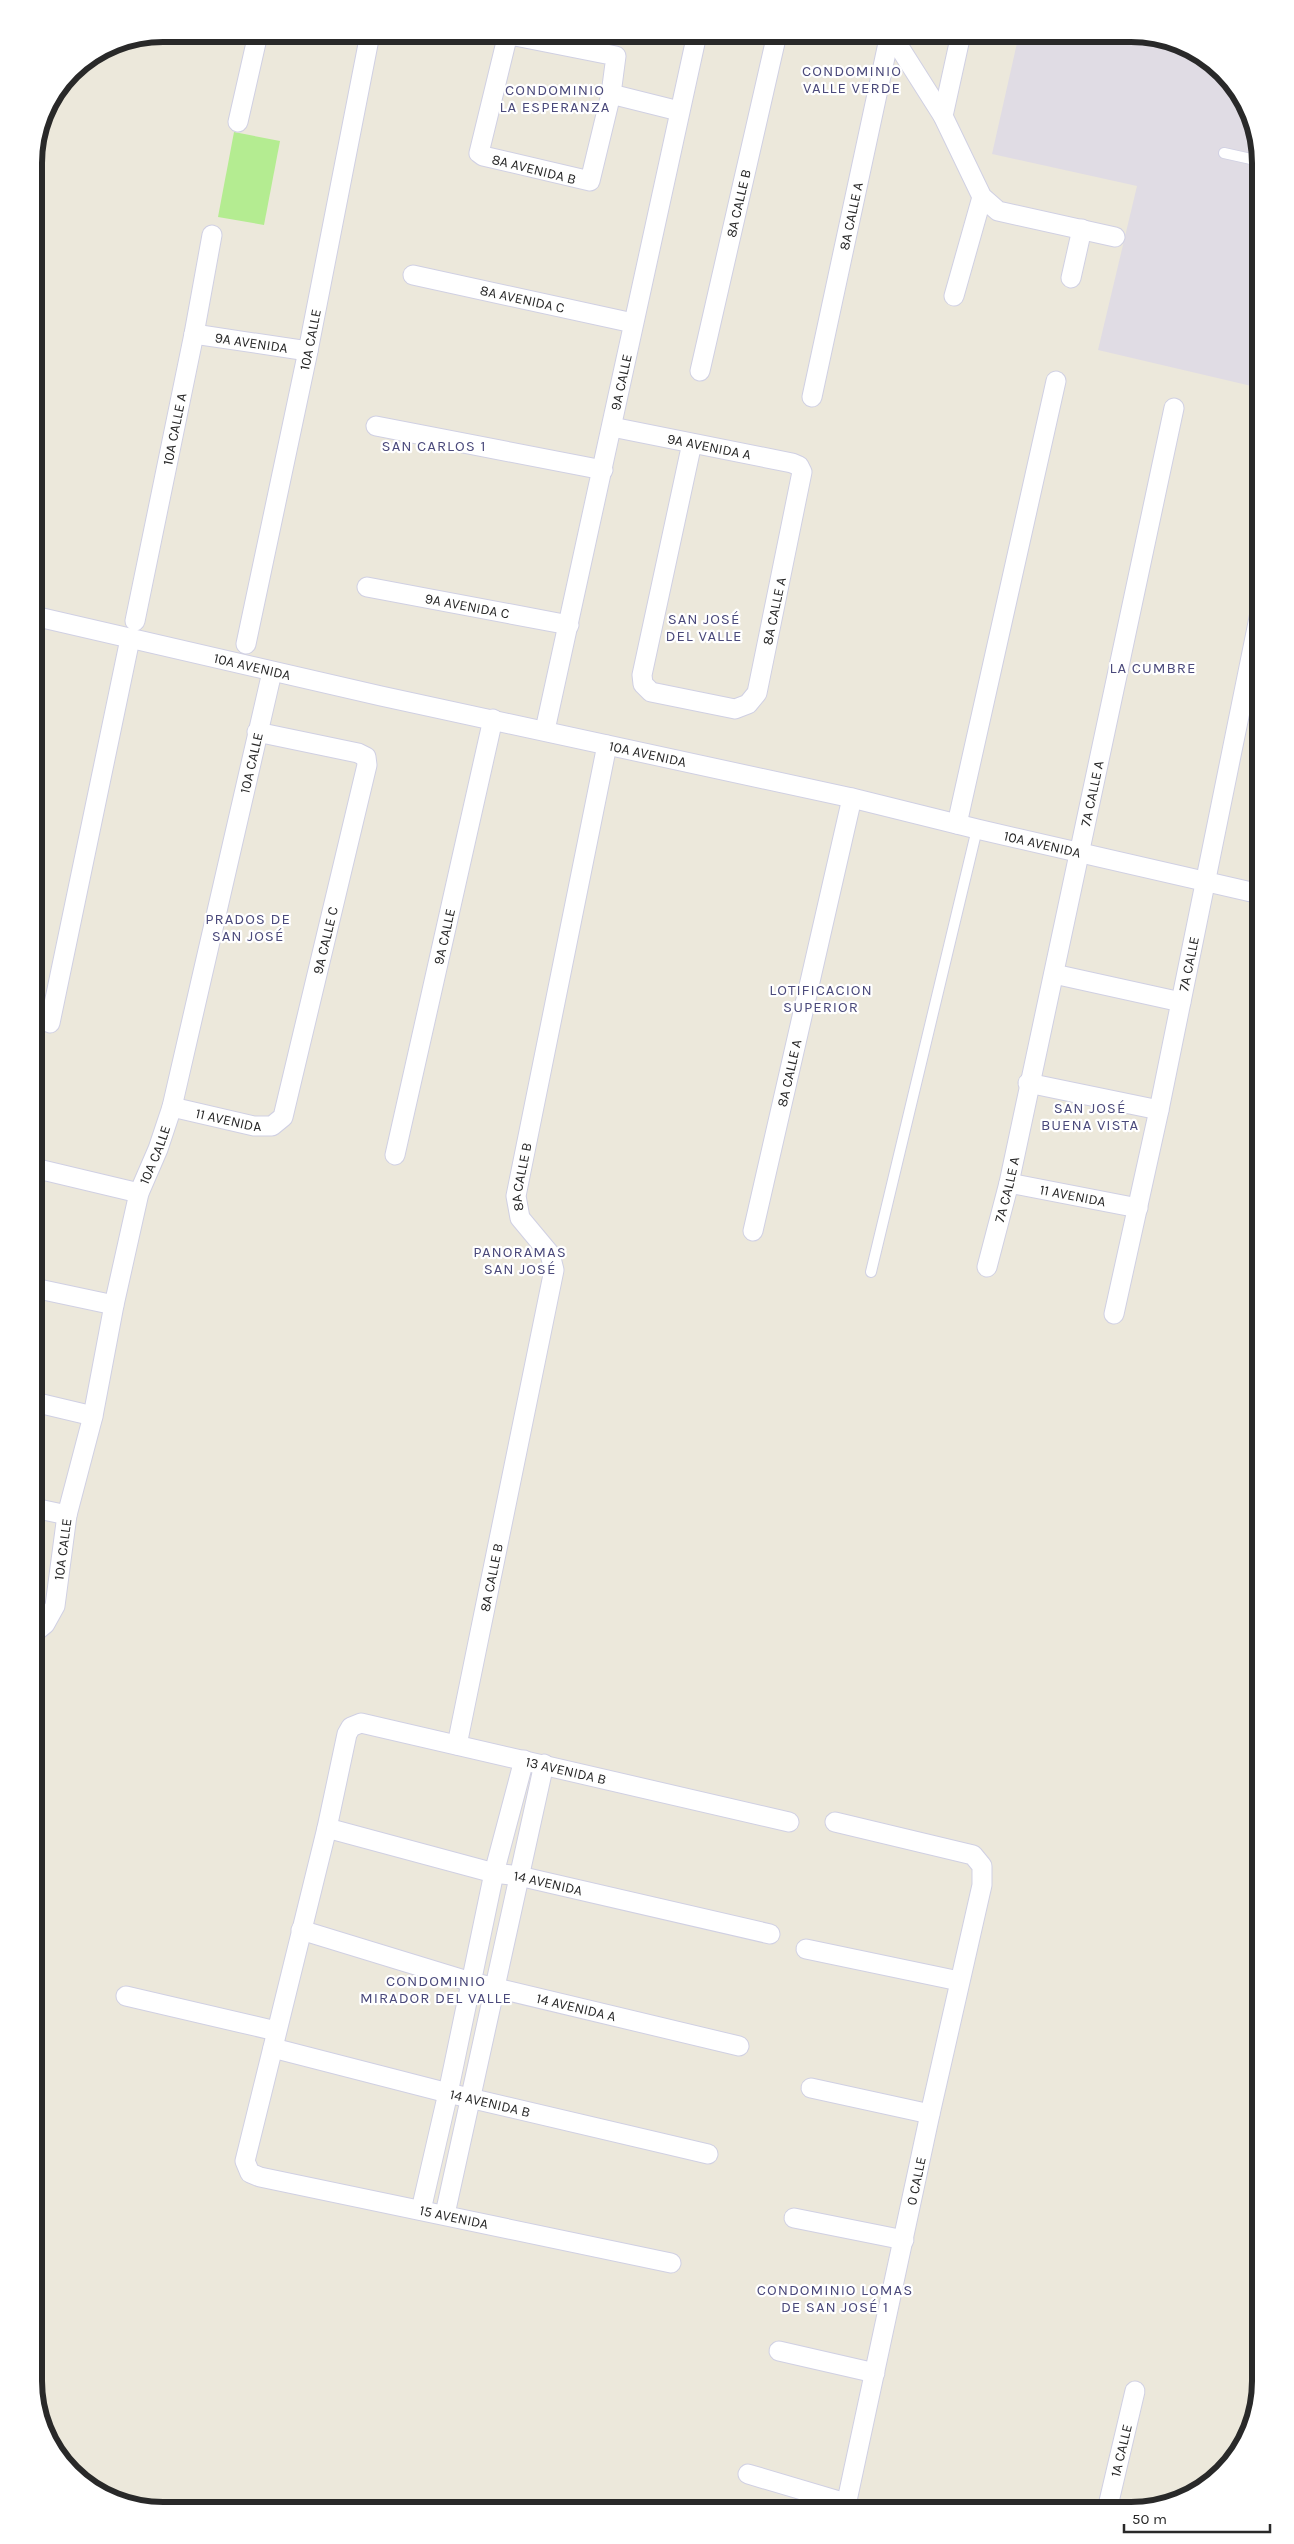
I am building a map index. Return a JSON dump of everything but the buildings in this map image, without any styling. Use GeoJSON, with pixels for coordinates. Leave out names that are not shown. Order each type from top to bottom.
{"type":"FeatureCollection","features":[{"type":"Feature","properties":{"kind":"street"},"geometry":{"type":"LineString","coordinates":[[238,122],[256,43]]}},
{"type":"Feature","properties":{"kind":"street","name":"10A CALLE"},"geometry":{"type":"LineString","coordinates":[[246,644],[308,351],[368,43]]}},
{"type":"Feature","properties":{"kind":"street","name":"8A AVENIDA B"},"geometry":{"type":"LineString","coordinates":[[506,43],[478,149],[482,156],[590,181],[611,94],[617,61],[616,56],[555,43]]}},
{"type":"Feature","properties":{"kind":"street","name":"9A CALLE"},"geometry":{"type":"LineString","coordinates":[[545,730],[695,43]]}},
{"type":"Feature","properties":{"kind":"street","name":"8A CALLE B"},"geometry":{"type":"LineString","coordinates":[[700,371],[775,43]]}},
{"type":"Feature","properties":{"kind":"street","name":"8A CALLE A"},"geometry":{"type":"LineString","coordinates":[[812,397],[889,43]]}},
{"type":"Feature","properties":{"kind":"street"},"geometry":{"type":"LineString","coordinates":[[897,43],[943,116],[982,197],[998,211],[1115,238]]}},
{"type":"Feature","properties":{"kind":"street"},"geometry":{"type":"LineString","coordinates":[[943,116],[959,43]]}},
{"type":"Feature","properties":{"kind":"street"},"geometry":{"type":"LineString","coordinates":[[611,94],[679,111]]}},
{"type":"Feature","properties":{"kind":"street"},"geometry":{"type":"LineString","coordinates":[[954,296],[982,197]]}},
{"type":"Feature","properties":{"kind":"street"},"geometry":{"type":"LineString","coordinates":[[1071,278],[1082,229]]}},
{"type":"Feature","properties":{"kind":"street","name":"10A CALLE A"},"geometry":{"type":"LineString","coordinates":[[50,1023],[194,334],[212,235]]}},
{"type":"Feature","properties":{"kind":"street","name":"8A AVENIDA C"},"geometry":{"type":"LineString","coordinates":[[414,275],[633,324]]}},
{"type":"Feature","properties":{"kind":"street","name":"9A AVENIDA"},"geometry":{"type":"LineString","coordinates":[[194,334],[308,351]]}},
{"type":"Feature","properties":{"kind":"street"},"geometry":{"type":"LineString","coordinates":[[958,824],[1056,381]]}},
{"type":"Feature","properties":{"kind":"street","name":"7A CALLE A"},"geometry":{"type":"LineString","coordinates":[[987,1266],[1009,1183],[1028,1083],[1080,854],[1174,408]]}},
{"type":"Feature","properties":{"kind":"street"},"geometry":{"type":"LineString","coordinates":[[376,426],[603,470]]}},
{"type":"Feature","properties":{"kind":"street","name":"9A AVENIDA A"},"geometry":{"type":"LineString","coordinates":[[612,427],[792,463],[799,466],[802,472]]}},
{"type":"Feature","properties":{"kind":"street","name":"8A CALLE A"},"geometry":{"type":"LineString","coordinates":[[692,443],[642,674],[643,684],[651,692],[735,709],[748,704],[757,693],[802,472]]}},
{"type":"Feature","properties":{"kind":"street","name":"9A AVENIDA C"},"geometry":{"type":"LineString","coordinates":[[368,587],[569,625]]}},
{"type":"Feature","properties":{"kind":"street","name":"10A AVENIDA"},"geometry":{"type":"LineString","coordinates":[[43,617],[133,630],[272,672],[852,798],[1080,854],[1252,892]]}},
{"type":"Feature","properties":{"kind":"street","name":"7A CALLE"},"geometry":{"type":"LineString","coordinates":[[1114,1314],[1159,1110],[1252,652]]}},
{"type":"Feature","properties":{"kind":"street","name":"10A CALLE"},"geometry":{"type":"LineString","coordinates":[[43,1626],[55,1606],[67,1515],[93,1416],[114,1305],[139,1193],[158,1149],[172,1108],[272,672]]}},
{"type":"Feature","properties":{"kind":"street","name":"9A CALLE"},"geometry":{"type":"LineString","coordinates":[[396,1155],[493,719]]}},
{"type":"Feature","properties":{"kind":"street","name":"9A CALLE C"},"geometry":{"type":"LineString","coordinates":[[257,732],[358,753],[366,757],[367,766],[283,1117]]}},
{"type":"Feature","properties":{"kind":"street","name":"8A CALLE B"},"geometry":{"type":"LineString","coordinates":[[457,1745],[554,1270],[550,1254],[520,1218],[516,1196],[607,745]]}},
{"type":"Feature","properties":{"kind":"street","name":"8A CALLE A"},"geometry":{"type":"LineString","coordinates":[[752,1231],[852,798]]}},
{"type":"Feature","properties":{"kind":"street"},"geometry":{"type":"LineString","coordinates":[[1054,974],[1181,1002]]}},
{"type":"Feature","properties":{"kind":"street"},"geometry":{"type":"LineString","coordinates":[[1028,1083],[1159,1110]]}},
{"type":"Feature","properties":{"kind":"street","name":"11 AVENIDA"},"geometry":{"type":"LineString","coordinates":[[172,1108],[254,1126],[272,1126],[283,1117]]}},
{"type":"Feature","properties":{"kind":"street"},"geometry":{"type":"LineString","coordinates":[[43,1170],[139,1193]]}},
{"type":"Feature","properties":{"kind":"street","name":"11 AVENIDA"},"geometry":{"type":"LineString","coordinates":[[1009,1183],[1138,1208]]}},
{"type":"Feature","properties":{"kind":"street"},"geometry":{"type":"LineString","coordinates":[[43,1290],[114,1305]]}},
{"type":"Feature","properties":{"kind":"street"},"geometry":{"type":"LineString","coordinates":[[43,1404],[93,1416]]}},
{"type":"Feature","properties":{"kind":"street"},"geometry":{"type":"LineString","coordinates":[[43,1510],[67,1515]]}},
{"type":"Feature","properties":{"kind":"street","name":"13 AVENIDA B"},"geometry":{"type":"LineString","coordinates":[[326,1828],[347,1734],[351,1727],[361,1724],[544,1764],[789,1822]]}},
{"type":"Feature","properties":{"kind":"street"},"geometry":{"type":"LineString","coordinates":[[421,2210],[448,2093],[494,1873],[524,1760]]}},
{"type":"Feature","properties":{"kind":"street"},"geometry":{"type":"LineString","coordinates":[[445,2214],[469,2096],[544,1764]]}},
{"type":"Feature","properties":{"kind":"street","name":"0 CALLE"},"geometry":{"type":"LineString","coordinates":[[834,1822],[973,1855],[982,1866],[982,1885],[930,2114],[847,2502]]}},
{"type":"Feature","properties":{"kind":"street"},"geometry":{"type":"LineString","coordinates":[[275,2040],[326,1828]]}},
{"type":"Feature","properties":{"kind":"street","name":"14 AVENIDA"},"geometry":{"type":"LineString","coordinates":[[326,1828],[494,1873],[519,1876],[770,1934]]}},
{"type":"Feature","properties":{"kind":"street","name":"14 AVENIDA A"},"geometry":{"type":"LineString","coordinates":[[301,1930],[472,1982],[739,2046]]}},
{"type":"Feature","properties":{"kind":"street"},"geometry":{"type":"LineString","coordinates":[[806,1949],[960,1981]]}},
{"type":"Feature","properties":{"kind":"street","name":"14 AVENIDA B"},"geometry":{"type":"LineString","coordinates":[[126,1996],[448,2093],[469,2096],[708,2154]]}},
{"type":"Feature","properties":{"kind":"street","name":"15 AVENIDA"},"geometry":{"type":"LineString","coordinates":[[275,2040],[245,2161],[250,2173],[260,2177],[445,2214],[672,2263]]}},
{"type":"Feature","properties":{"kind":"street"},"geometry":{"type":"LineString","coordinates":[[811,2088],[930,2114]]}},
{"type":"Feature","properties":{"kind":"street"},"geometry":{"type":"LineString","coordinates":[[794,2218],[904,2240]]}},
{"type":"Feature","properties":{"kind":"street"},"geometry":{"type":"LineString","coordinates":[[779,2350],[875,2373]]}},
{"type":"Feature","properties":{"kind":"street","name":"1A CALLE"},"geometry":{"type":"LineString","coordinates":[[1109,2502],[1134,2391]]}},
{"type":"Feature","properties":{"kind":"street"},"geometry":{"type":"LineString","coordinates":[[748,2474],[833,2502]]}},
{"type":"Feature","properties":{"kind":"lane"},"geometry":{"type":"LineString","coordinates":[[1224,153],[1252,159]]}},
{"type":"Feature","properties":{"kind":"lane"},"geometry":{"type":"LineString","coordinates":[[871,1272],[977,829]]}},
{"type":"Feature","properties":{"kind":"shaded area"},"geometry":{"type":"Polygon","coordinates":[[[1017,43],[1139,43],[1169,49],[1184,55],[1204,67],[1227,90],[1242,117],[1249,140],[1252,163],[1252,386],[1098,350],[1137,186],[992,154],[1017,43]]]}},
{"type":"Feature","properties":{"kind":"green space"},"geometry":{"type":"Polygon","coordinates":[[[234,132],[280,141],[264,225],[218,217],[234,132]]]}},
{"type":"Feature","properties":{"kind":"district","name":"CONDOMINIO VALLE VERDE"},"geometry":{"type":"Point","coordinates":[852,80]}},
{"type":"Feature","properties":{"kind":"district","name":"CONDOMINIO LA ESPERANZA"},"geometry":{"type":"Point","coordinates":[555,98]}},
{"type":"Feature","properties":{"kind":"district","name":"SAN CARLOS 1"},"geometry":{"type":"Point","coordinates":[434,446]}},
{"type":"Feature","properties":{"kind":"district","name":"SAN JOSÉ DEL VALLE"},"geometry":{"type":"Point","coordinates":[704,628]}},
{"type":"Feature","properties":{"kind":"district","name":"LA CUMBRE"},"geometry":{"type":"Point","coordinates":[1153,668]}},
{"type":"Feature","properties":{"kind":"district","name":"PRADOS DE SAN JOSÉ"},"geometry":{"type":"Point","coordinates":[248,928]}},
{"type":"Feature","properties":{"kind":"district","name":"LOTIFICACION SUPERIOR"},"geometry":{"type":"Point","coordinates":[821,998]}},
{"type":"Feature","properties":{"kind":"district","name":"SAN JOSÉ BUENA VISTA"},"geometry":{"type":"Point","coordinates":[1090,1116]}},
{"type":"Feature","properties":{"kind":"district","name":"PANORAMAS SAN JOSÉ"},"geometry":{"type":"Point","coordinates":[520,1260]}},
{"type":"Feature","properties":{"kind":"district","name":"CONDOMINIO MIRADOR DEL VALLE"},"geometry":{"type":"Point","coordinates":[436,1990]}},
{"type":"Feature","properties":{"kind":"district","name":"CONDOMINIO LOMAS DE SAN JOSÉ 1"},"geometry":{"type":"Point","coordinates":[835,2298]}}]}
